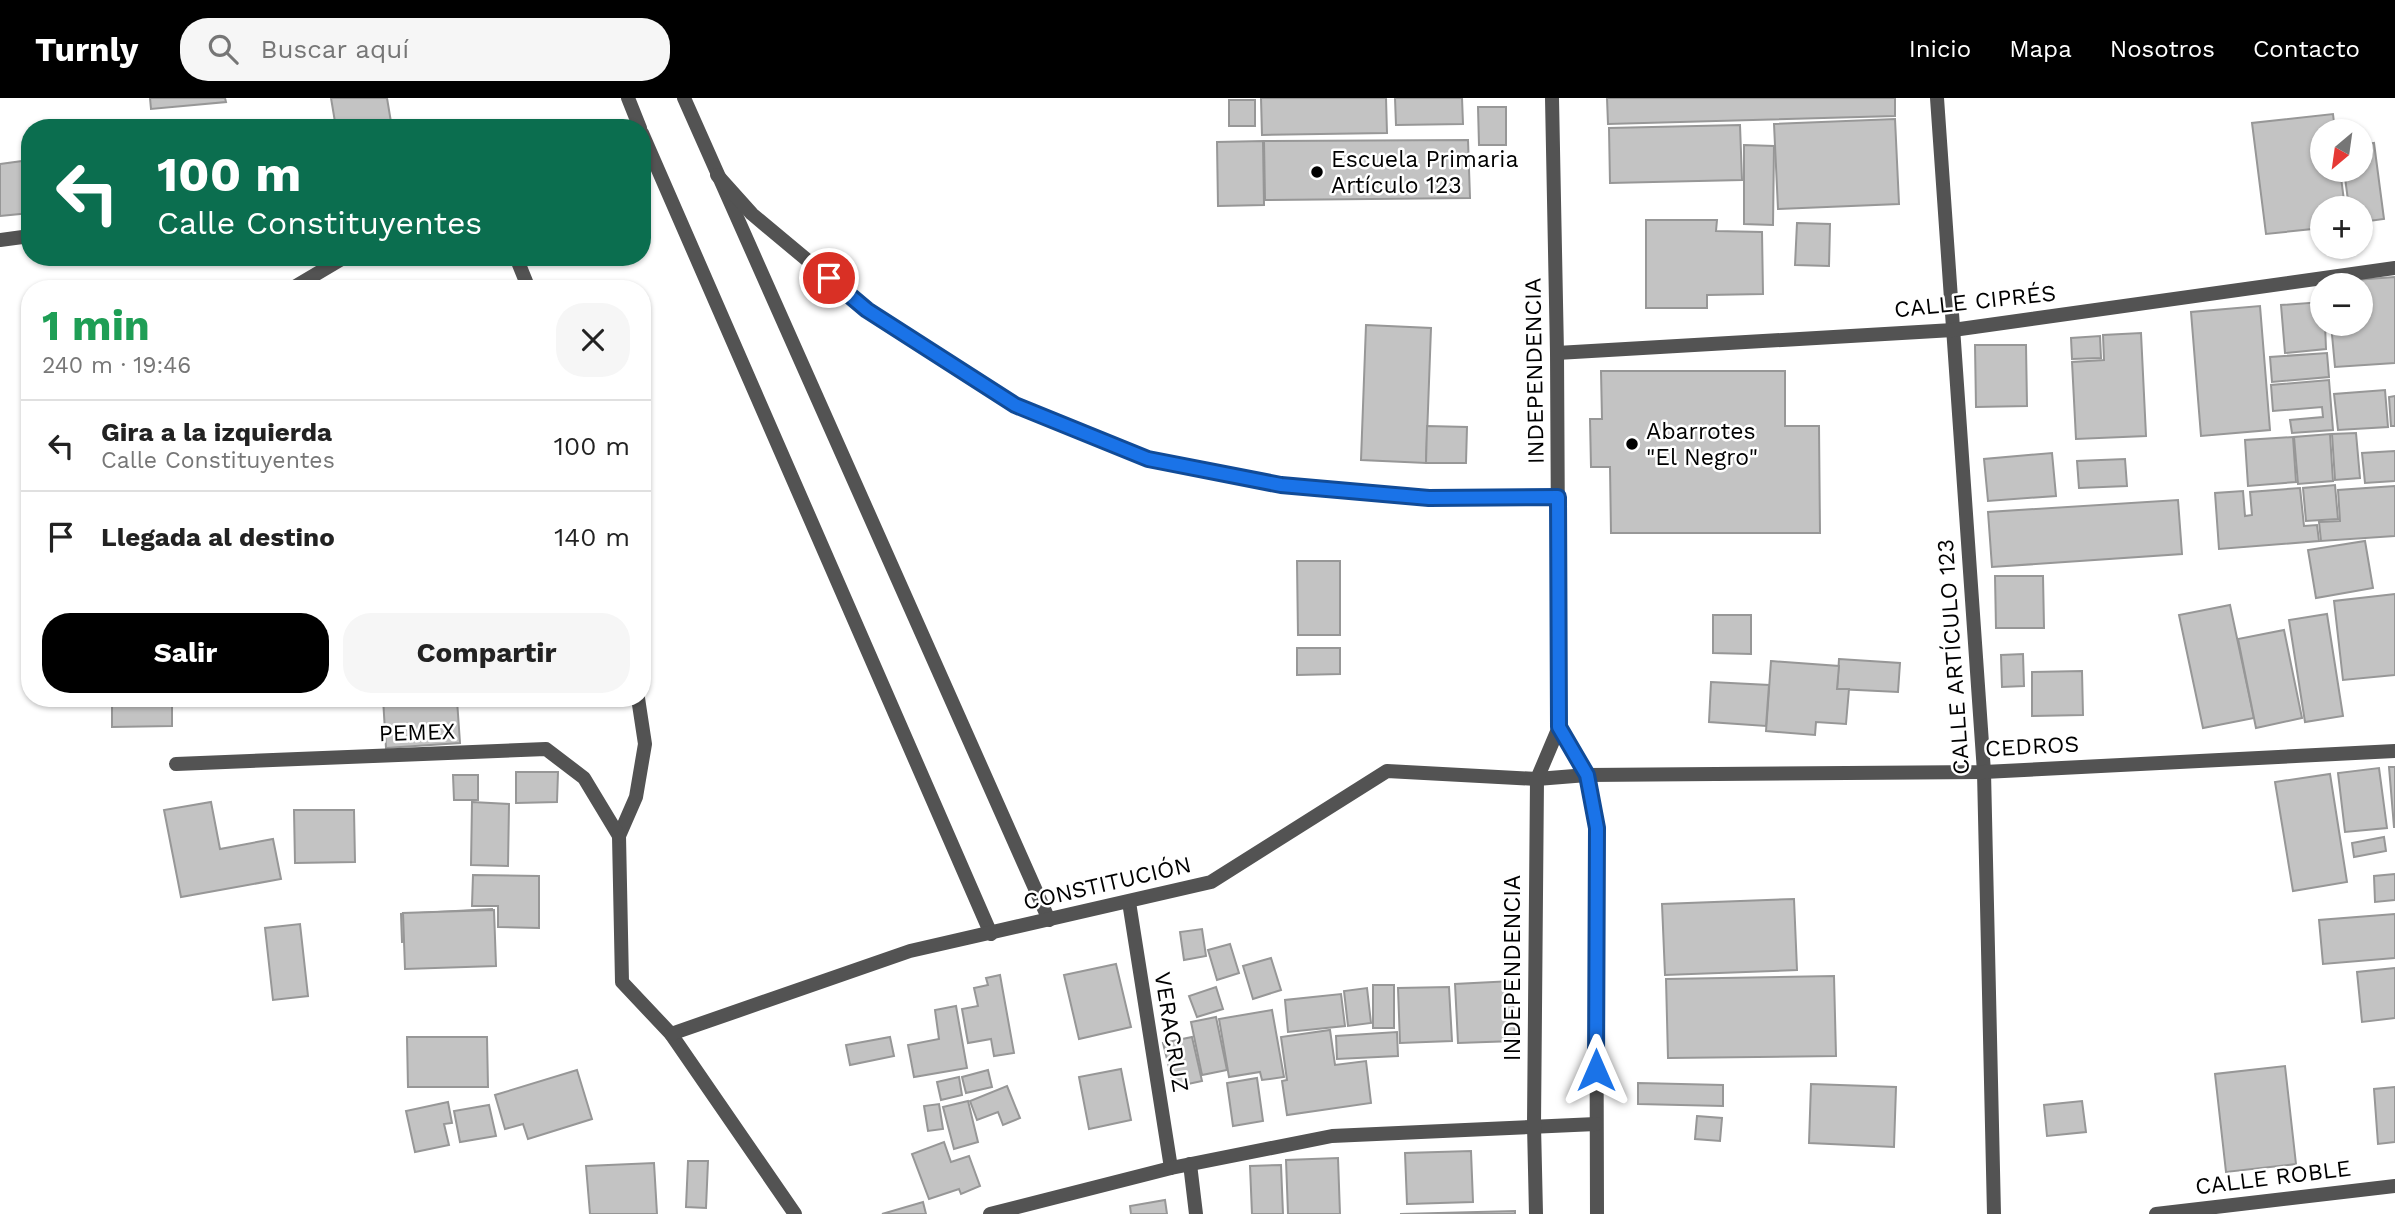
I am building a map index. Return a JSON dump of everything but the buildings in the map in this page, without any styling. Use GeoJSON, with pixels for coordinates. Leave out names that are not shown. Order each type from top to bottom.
{"type":"FeatureCollection","features":[{"type":"Feature","properties":{"kind":"street"},"geometry":{"type":"LineString","coordinates":[[628,98],[636,119]]}},
{"type":"Feature","properties":{"kind":"street"},"geometry":{"type":"LineString","coordinates":[[684,98],[1049,920]]}},
{"type":"Feature","properties":{"kind":"street","name":"INDEPENDENCIA"},"geometry":{"type":"LineString","coordinates":[[1536,1214],[1534,1125],[1537,779],[1559,727],[1557,353],[1552,98]]}},
{"type":"Feature","properties":{"kind":"street","name":"CALLE ARTÍCULO 123"},"geometry":{"type":"LineString","coordinates":[[1937,98],[1984,772],[1994,1214]]}},
{"type":"Feature","properties":{"kind":"street"},"geometry":{"type":"LineString","coordinates":[[651,154],[991,934]]}},
{"type":"Feature","properties":{"kind":"street"},"geometry":{"type":"LineString","coordinates":[[717,175],[752,214],[867,310],[1015,405],[1148,459],[1281,485],[1429,498],[1558,497]]}},
{"type":"Feature","properties":{"kind":"street"},"geometry":{"type":"LineString","coordinates":[[0,240],[21,237]]}},
{"type":"Feature","properties":{"kind":"street"},"geometry":{"type":"LineString","coordinates":[[306,280],[330,266]]}},
{"type":"Feature","properties":{"kind":"street","name":"CALLE CIPRÉS"},"geometry":{"type":"LineString","coordinates":[[1557,353],[1953,330],[2395,268]]}},
{"type":"Feature","properties":{"kind":"street"},"geometry":{"type":"LineString","coordinates":[[639,707],[645,744],[636,797],[618,836],[622,982],[671,1034],[795,1214]]}},
{"type":"Feature","properties":{"kind":"street"},"geometry":{"type":"LineString","coordinates":[[1559,727],[1587,775],[1597,828],[1597,1214]]}},
{"type":"Feature","properties":{"kind":"street","name":"PEMEX"},"geometry":{"type":"LineString","coordinates":[[176,764],[546,749],[584,778],[618,836]]}},
{"type":"Feature","properties":{"kind":"street","name":"CEDROS"},"geometry":{"type":"LineString","coordinates":[[1537,779],[1587,775],[1984,772],[2395,751]]}},
{"type":"Feature","properties":{"kind":"street","name":"CONSTITUCIÓN"},"geometry":{"type":"LineString","coordinates":[[671,1034],[910,951],[1211,882],[1387,771],[1537,779]]}},
{"type":"Feature","properties":{"kind":"street","name":"VERACRUZ"},"geometry":{"type":"LineString","coordinates":[[1129,902],[1171,1168]]}},
{"type":"Feature","properties":{"kind":"street"},"geometry":{"type":"LineString","coordinates":[[990,1214],[1171,1168],[1332,1136],[1596,1124]]}},
{"type":"Feature","properties":{"kind":"street"},"geometry":{"type":"LineString","coordinates":[[1191,1164],[1196,1214]]}},
{"type":"Feature","properties":{"kind":"street","name":"CALLE ROBLE"},"geometry":{"type":"LineString","coordinates":[[2156,1214],[2395,1186]]}},
{"type":"Feature","properties":{"kind":"place","name":"Escuela Primaria Artículo 123"},"geometry":{"type":"Point","coordinates":[1317,172]}},
{"type":"Feature","properties":{"kind":"place","name":"Abarrotes \"El Negro\""},"geometry":{"type":"Point","coordinates":[1632,444]}},
{"type":"Feature","properties":{"kind":"route"},"geometry":{"type":"LineString","coordinates":[[829,278],[867,310],[1015,405],[1148,459],[1281,485],[1429,498],[1558,497],[1559,727],[1587,775],[1597,828],[1596,1070]]}}]}
